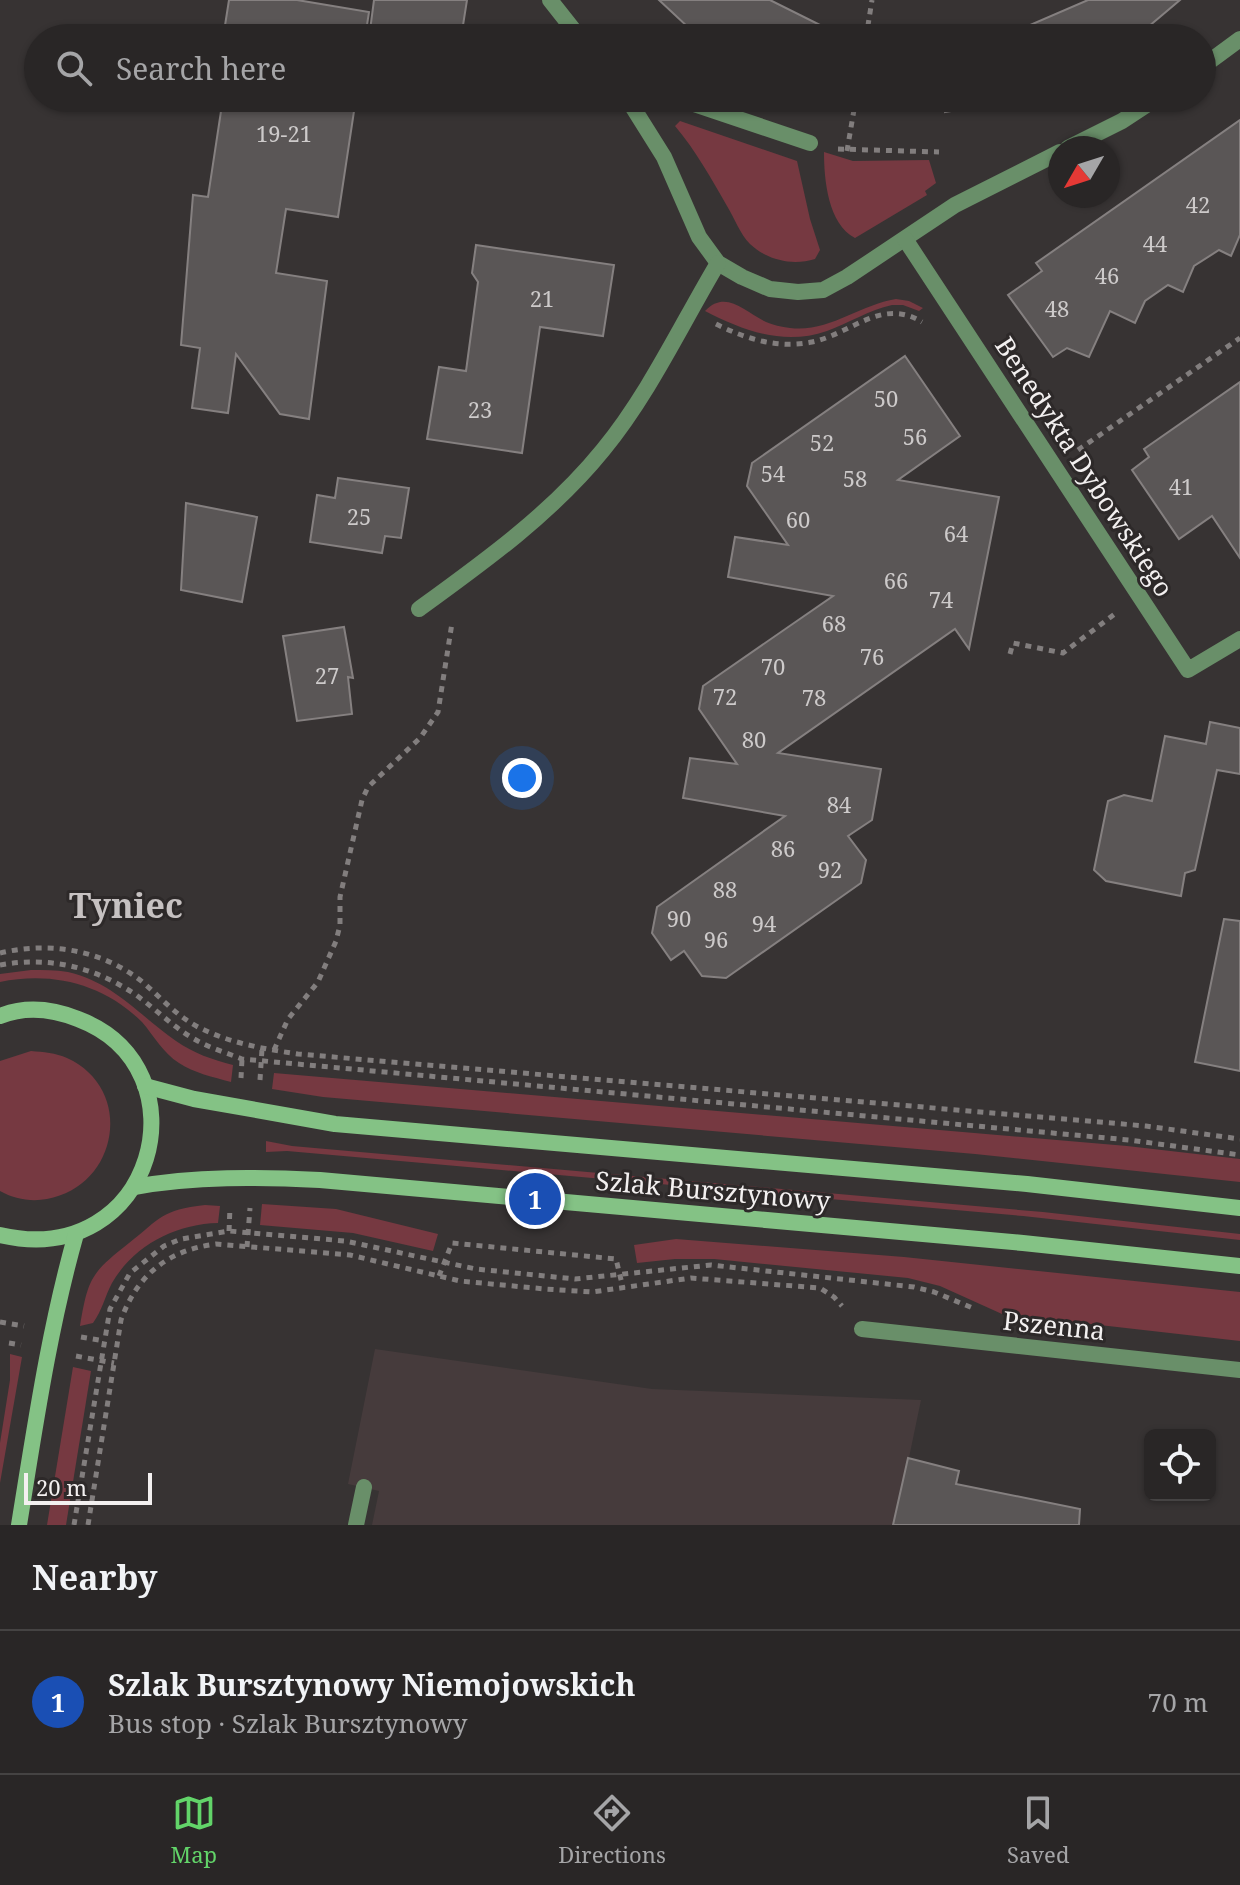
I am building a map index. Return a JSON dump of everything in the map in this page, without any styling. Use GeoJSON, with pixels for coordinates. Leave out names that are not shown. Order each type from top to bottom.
{"type":"FeatureCollection","features":[{"type":"Feature","properties":{"kind":"main road"},"geometry":{"type":"LineString","coordinates":[[0,1016],[36,1009],[63,1013],[90,1023],[113,1039],[132,1060],[145,1086],[151,1111],[151,1138],[146,1163],[134,1187],[119,1206],[99,1223],[76,1234],[50,1240],[23,1240],[0,1235]]}},
{"type":"Feature","properties":{"kind":"main road","name":"Szlak Bursztynowy"},"geometry":{"type":"LineString","coordinates":[[145,1086],[224,1105],[335,1124],[1027,1184],[1240,1208]]}},
{"type":"Feature","properties":{"kind":"main road","name":"Szlak Bursztynowy"},"geometry":{"type":"LineString","coordinates":[[134,1187],[232,1177],[320,1180],[1023,1243],[1240,1266]]}},
{"type":"Feature","properties":{"kind":"main road"},"geometry":{"type":"LineString","coordinates":[[19,1525],[61,1287],[76,1234]]}},
{"type":"Feature","properties":{"kind":"street"},"geometry":{"type":"LineString","coordinates":[[550,0],[569,24]]}},
{"type":"Feature","properties":{"kind":"street"},"geometry":{"type":"LineString","coordinates":[[1216,57],[1240,39]]}},
{"type":"Feature","properties":{"kind":"street"},"geometry":{"type":"LineString","coordinates":[[636,112],[664,157],[699,237],[718,263],[770,289],[798,292],[823,290],[955,205],[1048,158]]}},
{"type":"Feature","properties":{"kind":"street"},"geometry":{"type":"LineString","coordinates":[[718,112],[810,143]]}},
{"type":"Feature","properties":{"kind":"street"},"geometry":{"type":"LineString","coordinates":[[1092,136],[1136,112]]}},
{"type":"Feature","properties":{"kind":"street","name":"Benedykta Dybowskiego"},"geometry":{"type":"LineString","coordinates":[[905,239],[1188,670],[1240,639]]}},
{"type":"Feature","properties":{"kind":"street"},"geometry":{"type":"LineString","coordinates":[[419,609],[566,493],[604,449],[634,406],[718,263]]}},
{"type":"Feature","properties":{"kind":"street","name":"Pszenna"},"geometry":{"type":"LineString","coordinates":[[862,1329],[1240,1370]]}},
{"type":"Feature","properties":{"kind":"street"},"geometry":{"type":"LineString","coordinates":[[356,1525],[364,1487]]}},
{"type":"Feature","properties":{"kind":"path"},"geometry":{"type":"LineString","coordinates":[[868,24],[872,0]]}},
{"type":"Feature","properties":{"kind":"path"},"geometry":{"type":"LineString","coordinates":[[847,151],[854,112]]}},
{"type":"Feature","properties":{"kind":"path"},"geometry":{"type":"LineString","coordinates":[[810,143],[847,151],[939,152]]}},
{"type":"Feature","properties":{"kind":"path"},"geometry":{"type":"LineString","coordinates":[[692,308],[739,336],[783,345],[828,338],[884,313],[910,314],[923,322]]}},
{"type":"Feature","properties":{"kind":"path"},"geometry":{"type":"LineString","coordinates":[[1054,466],[1240,338]]}},
{"type":"Feature","properties":{"kind":"path"},"geometry":{"type":"LineString","coordinates":[[274,1050],[288,1019],[318,982],[336,941],[340,925],[340,897],[362,800],[368,787],[430,727],[438,712],[451,635],[454,584]]}},
{"type":"Feature","properties":{"kind":"path"},"geometry":{"type":"LineString","coordinates":[[1010,654],[1013,643],[1063,653],[1139,595]]}},
{"type":"Feature","properties":{"kind":"path"},"geometry":{"type":"LineString","coordinates":[[0,953],[44,946],[99,958],[142,982],[177,1014],[197,1026],[262,1049],[1146,1126],[1240,1139]]}},
{"type":"Feature","properties":{"kind":"path"},"geometry":{"type":"LineString","coordinates":[[0,965],[44,962],[89,970],[137,996],[198,1042],[242,1059],[1129,1140],[1240,1155]]}},
{"type":"Feature","properties":{"kind":"path"},"geometry":{"type":"LineString","coordinates":[[259,1089],[262,1049]]}},
{"type":"Feature","properties":{"kind":"path"},"geometry":{"type":"LineString","coordinates":[[247,1247],[250,1203]]}},
{"type":"Feature","properties":{"kind":"path"},"geometry":{"type":"LineString","coordinates":[[74,1525],[110,1309],[130,1273],[146,1259],[164,1246],[198,1234],[229,1231],[345,1241],[476,1269],[575,1279],[711,1265],[864,1280],[934,1292],[981,1312]]}},
{"type":"Feature","properties":{"kind":"path"},"geometry":{"type":"LineString","coordinates":[[439,1276],[452,1243],[616,1259],[623,1288]]}},
{"type":"Feature","properties":{"kind":"path"},"geometry":{"type":"LineString","coordinates":[[88,1525],[121,1320],[128,1299],[149,1273],[168,1260],[202,1246],[350,1255],[460,1281],[545,1289],[592,1292],[691,1278],[820,1288],[843,1307]]}},
{"type":"Feature","properties":{"kind":"path"},"geometry":{"type":"LineString","coordinates":[[75,1356],[114,1363]]}},
{"type":"Feature","properties":{"kind":"shaded area"},"geometry":{"type":"Polygon","coordinates":[[[680,121],[797,161],[820,250],[815,259],[798,262],[780,260],[750,244],[703,165],[675,126],[680,121]]]}},
{"type":"Feature","properties":{"kind":"shaded area"},"geometry":{"type":"Polygon","coordinates":[[[824,152],[853,161],[929,160],[936,183],[925,191],[927,195],[855,238],[839,223],[833,212],[825,175],[824,152]]]}},
{"type":"Feature","properties":{"kind":"shaded area"},"geometry":{"type":"Polygon","coordinates":[[[896,299],[923,308],[919,311],[892,305],[827,331],[795,337],[749,330],[705,311],[720,302],[728,302],[771,324],[804,328],[830,323],[896,299]]]}},
{"type":"Feature","properties":{"kind":"shaded area"},"geometry":{"type":"Polygon","coordinates":[[[31,970],[68,972],[99,983],[183,1045],[203,1056],[233,1065],[231,1082],[179,1063],[127,1009],[94,990],[39,978],[0,982],[0,974],[31,970]]]}},
{"type":"Feature","properties":{"kind":"shaded area"},"geometry":{"type":"Polygon","coordinates":[[[31,1051],[63,1056],[89,1072],[103,1091],[110,1113],[110,1135],[103,1157],[90,1176],[71,1190],[35,1200],[17,1198],[0,1191],[0,1061],[31,1051]]]}},
{"type":"Feature","properties":{"kind":"shaded area"},"geometry":{"type":"Polygon","coordinates":[[[274,1073],[1127,1146],[1240,1159],[1240,1182],[975,1154],[323,1097],[272,1089],[274,1073]]]}},
{"type":"Feature","properties":{"kind":"shaded area"},"geometry":{"type":"Polygon","coordinates":[[[266,1141],[292,1146],[1043,1212],[1240,1234],[1240,1240],[1023,1216],[287,1151],[266,1152],[266,1141]]]}},
{"type":"Feature","properties":{"kind":"shaded area"},"geometry":{"type":"Polygon","coordinates":[[[262,1204],[336,1209],[438,1234],[433,1251],[353,1233],[260,1225],[262,1204]]]}},
{"type":"Feature","properties":{"kind":"shaded area"},"geometry":{"type":"Polygon","coordinates":[[[205,1205],[220,1206],[218,1223],[172,1232],[144,1248],[112,1283],[93,1323],[80,1326],[89,1287],[106,1262],[162,1216],[205,1205]]]}},
{"type":"Feature","properties":{"kind":"shaded area"},"geometry":{"type":"Polygon","coordinates":[[[676,1239],[904,1257],[1240,1292],[1240,1341],[1002,1314],[940,1286],[908,1278],[714,1259],[637,1263],[634,1245],[676,1239]]]}},
{"type":"Feature","properties":{"kind":"shaded area"},"geometry":{"type":"Polygon","coordinates":[[[375,1349],[652,1389],[921,1400],[895,1525],[372,1525],[379,1491],[348,1484],[375,1349]]]}},
{"type":"Feature","properties":{"kind":"shaded area"},"geometry":{"type":"Polygon","coordinates":[[[10,1354],[22,1357],[0,1483],[0,1443],[10,1380],[10,1354]]]}},
{"type":"Feature","properties":{"kind":"shaded area"},"geometry":{"type":"Polygon","coordinates":[[[73,1367],[91,1371],[66,1525],[47,1525],[73,1367]]]}},
{"type":"Feature","properties":{"kind":"building"},"geometry":{"type":"Polygon","coordinates":[[[229,0],[297,0],[369,12],[367,24],[225,24],[229,0]]]}},
{"type":"Feature","properties":{"kind":"building"},"geometry":{"type":"Polygon","coordinates":[[[374,0],[467,0],[463,24],[371,24],[374,0]]]}},
{"type":"Feature","properties":{"kind":"building"},"geometry":{"type":"Polygon","coordinates":[[[659,0],[770,0],[818,24],[685,24],[659,0]]]}},
{"type":"Feature","properties":{"kind":"building"},"geometry":{"type":"Polygon","coordinates":[[[1088,0],[1180,0],[1152,24],[1032,24],[1088,0]]]}},
{"type":"Feature","properties":{"kind":"building"},"geometry":{"type":"Polygon","coordinates":[[[221,112],[354,112],[338,217],[286,209],[276,273],[327,281],[309,419],[280,414],[236,354],[228,413],[192,408],[200,348],[181,345],[193,195],[208,197],[221,112]]]}},
{"type":"Feature","properties":{"kind":"building"},"geometry":{"type":"Polygon","coordinates":[[[1240,120],[1240,235],[1231,256],[1219,250],[1194,266],[1183,292],[1168,285],[1145,301],[1135,323],[1110,311],[1089,357],[1067,348],[1053,357],[1008,295],[1042,271],[1036,263],[1114,208],[1120,208],[1120,204],[1240,120]]]}},
{"type":"Feature","properties":{"kind":"building"},"geometry":{"type":"Polygon","coordinates":[[[476,245],[614,265],[603,336],[540,327],[522,453],[427,439],[439,367],[466,371],[478,282],[472,273],[476,245]]]}},
{"type":"Feature","properties":{"kind":"building"},"geometry":{"type":"Polygon","coordinates":[[[905,356],[960,436],[898,480],[999,497],[969,649],[955,629],[778,753],[881,769],[872,820],[848,836],[866,860],[861,883],[726,978],[702,976],[684,951],[671,960],[652,933],[657,907],[785,816],[683,798],[690,758],[737,764],[699,709],[703,686],[833,596],[728,577],[735,537],[788,545],[747,486],[752,463],[905,356]]]}},
{"type":"Feature","properties":{"kind":"building"},"geometry":{"type":"Polygon","coordinates":[[[1240,382],[1240,558],[1212,516],[1179,539],[1132,470],[1149,457],[1144,449],[1240,382]]]}},
{"type":"Feature","properties":{"kind":"building"},"geometry":{"type":"Polygon","coordinates":[[[338,478],[409,488],[401,538],[385,536],[382,553],[310,542],[317,495],[335,498],[338,478]]]}},
{"type":"Feature","properties":{"kind":"building"},"geometry":{"type":"Polygon","coordinates":[[[186,503],[257,517],[242,602],[181,590],[186,503]]]}},
{"type":"Feature","properties":{"kind":"building"},"geometry":{"type":"Polygon","coordinates":[[[344,627],[353,678],[348,677],[352,714],[297,721],[283,636],[344,627]]]}},
{"type":"Feature","properties":{"kind":"building"},"geometry":{"type":"Polygon","coordinates":[[[1210,722],[1240,728],[1240,774],[1217,770],[1195,870],[1185,873],[1181,896],[1106,881],[1094,870],[1108,801],[1124,795],[1152,801],[1165,736],[1206,744],[1210,722]]]}},
{"type":"Feature","properties":{"kind":"building"},"geometry":{"type":"Polygon","coordinates":[[[1224,919],[1240,921],[1240,1071],[1195,1062],[1224,919]]]}},
{"type":"Feature","properties":{"kind":"building"},"geometry":{"type":"Polygon","coordinates":[[[908,1458],[959,1471],[956,1484],[1080,1509],[1079,1525],[893,1525],[908,1458]]]}},
{"type":"Feature","properties":{"kind":"place","name":"Szlak Bursztynowy Niemojowskich"},"geometry":{"type":"Point","coordinates":[535,1199]}},
{"type":"Feature","properties":{"kind":"district","name":"Tyniec"},"geometry":{"type":"Point","coordinates":[126,906]}}]}
